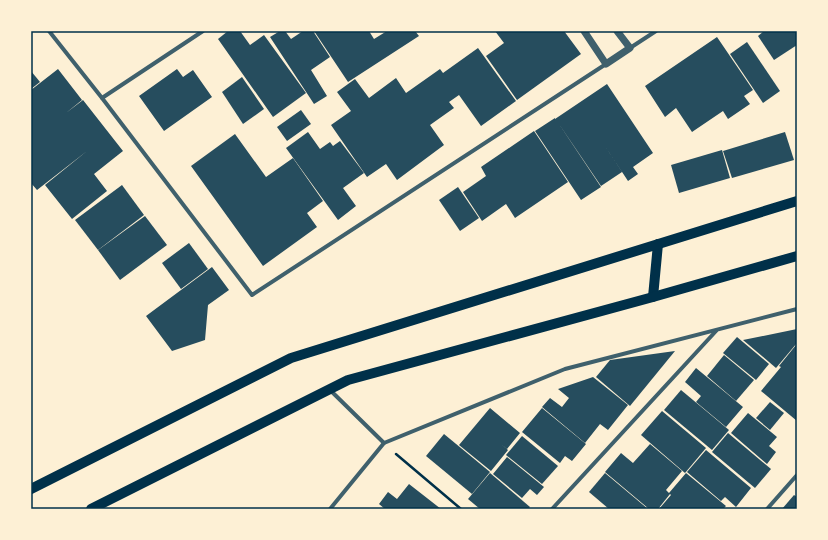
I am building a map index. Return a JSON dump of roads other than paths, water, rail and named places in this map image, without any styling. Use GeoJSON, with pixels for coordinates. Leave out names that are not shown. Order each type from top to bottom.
{"type":"FeatureCollection","features":[{"type":"Feature","properties":{"kind":"main road"},"geometry":{"type":"LineString","coordinates":[[31,488],[291,358],[797,201]]}},
{"type":"Feature","properties":{"kind":"main road"},"geometry":{"type":"LineString","coordinates":[[653,296],[658,244]]}},
{"type":"Feature","properties":{"kind":"main road"},"geometry":{"type":"LineString","coordinates":[[91,509],[348,380],[797,256]]}},
{"type":"Feature","properties":{"kind":"street"},"geometry":{"type":"LineString","coordinates":[[49,31],[252,295],[656,31]]}},
{"type":"Feature","properties":{"kind":"street"},"geometry":{"type":"LineString","coordinates":[[102,98],[203,31]]}},
{"type":"Feature","properties":{"kind":"street"},"geometry":{"type":"LineString","coordinates":[[584,31],[606,64]]}},
{"type":"Feature","properties":{"kind":"street"},"geometry":{"type":"LineString","coordinates":[[617,31],[630,48]]}},
{"type":"Feature","properties":{"kind":"street"},"geometry":{"type":"LineString","coordinates":[[330,509],[384,443],[565,369],[797,309]]}},
{"type":"Feature","properties":{"kind":"street"},"geometry":{"type":"LineString","coordinates":[[552,509],[716,330]]}},
{"type":"Feature","properties":{"kind":"street"},"geometry":{"type":"LineString","coordinates":[[329,389],[384,443]]}},
{"type":"Feature","properties":{"kind":"street"},"geometry":{"type":"LineString","coordinates":[[767,509],[797,475]]}}]}
